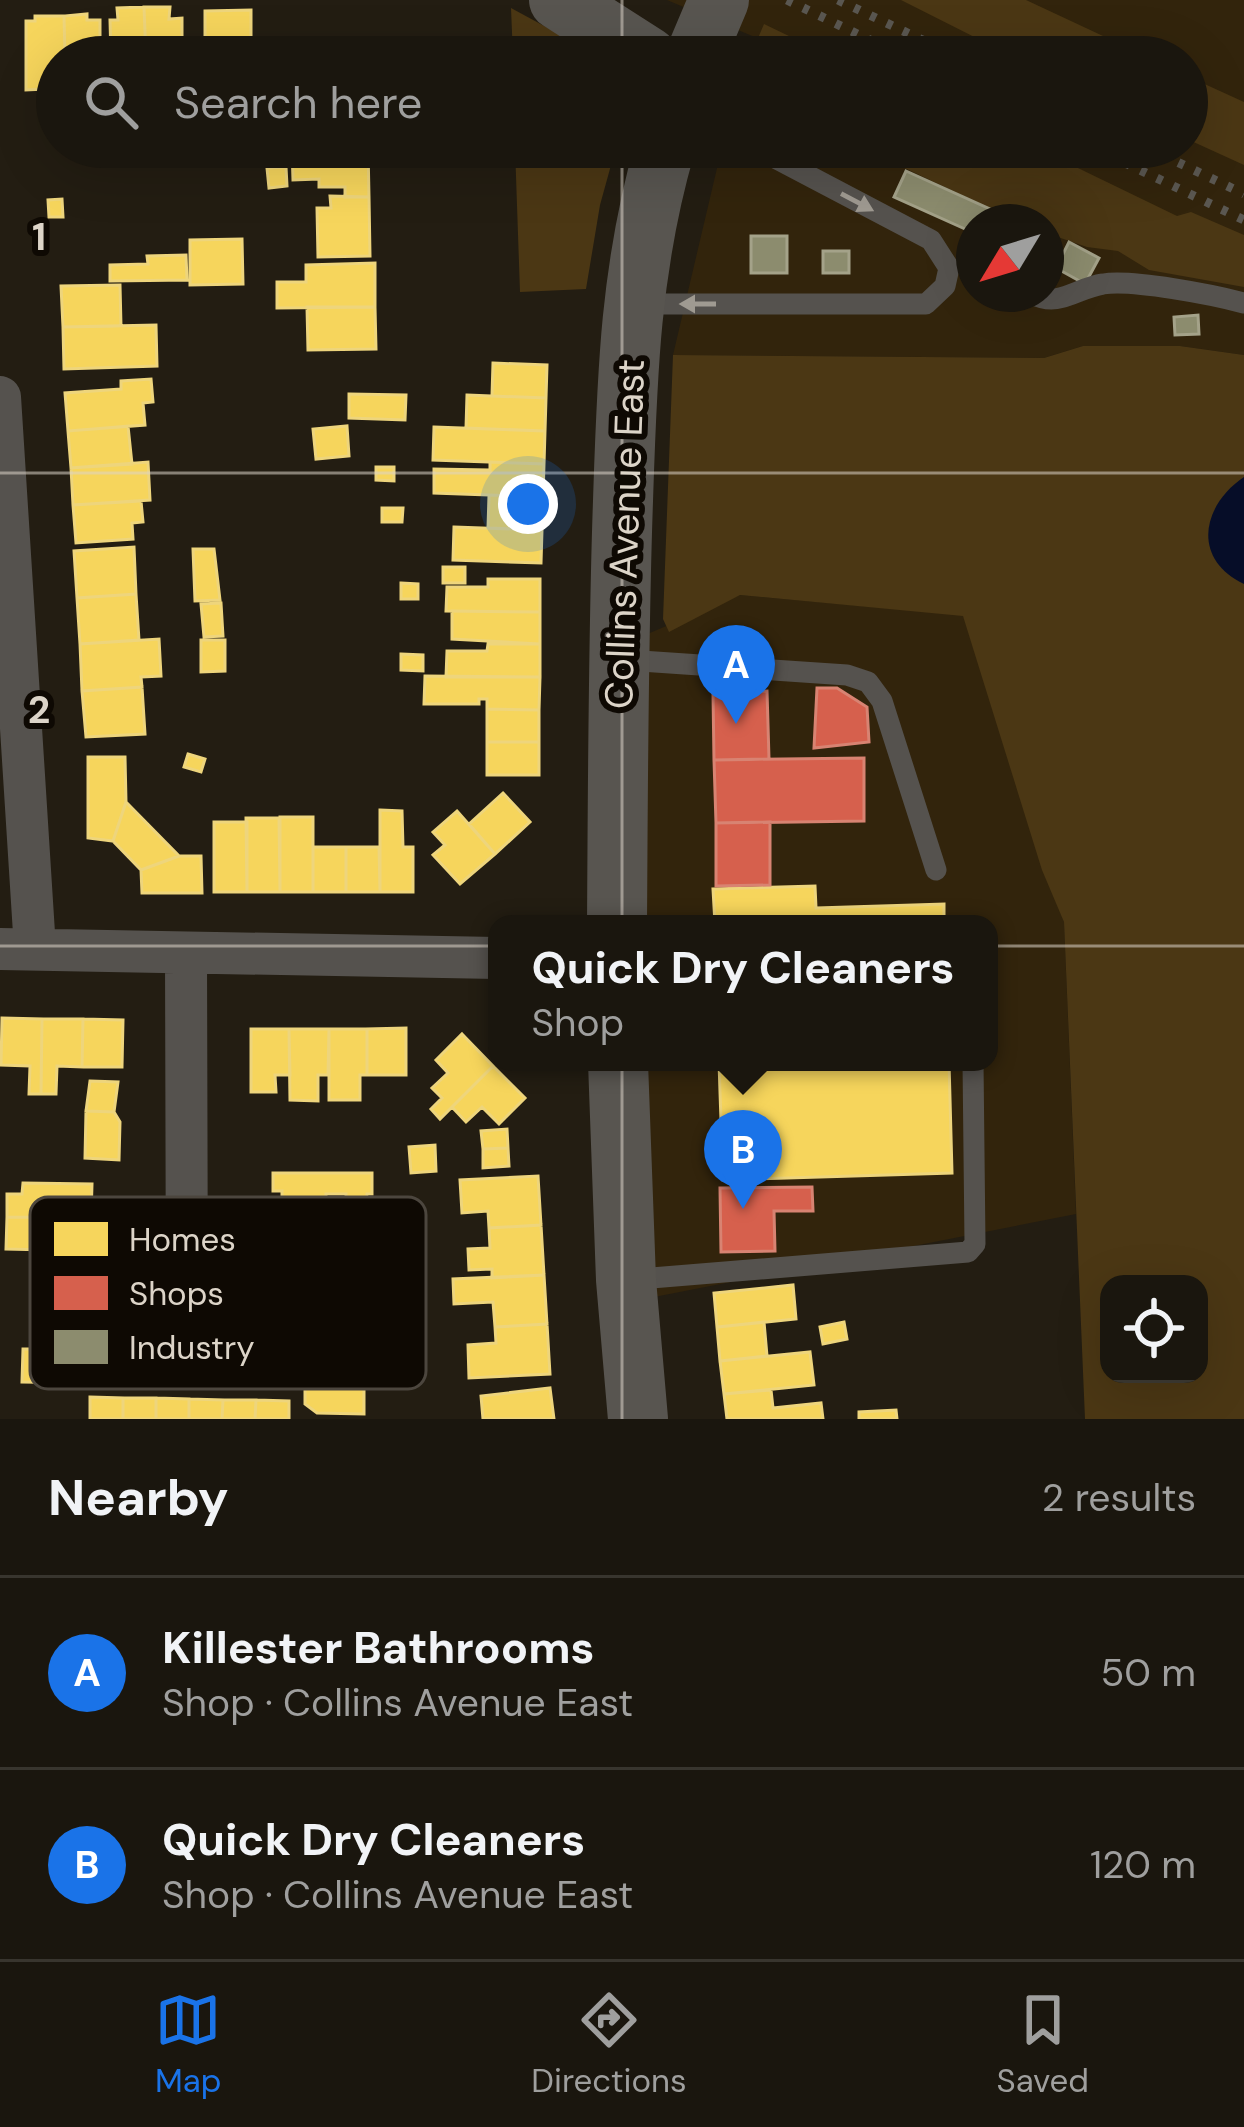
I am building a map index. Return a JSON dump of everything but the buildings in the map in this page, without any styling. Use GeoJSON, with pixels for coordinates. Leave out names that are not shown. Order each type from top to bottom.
{"type":"FeatureCollection","features":[{"type":"Feature","properties":{"kind":"main road"},"geometry":{"type":"LineString","coordinates":[[559,0],[615,36]]}},
{"type":"Feature","properties":{"kind":"main road","name":"Collins Avenue East"},"geometry":{"type":"LineString","coordinates":[[616,915],[631,304],[660,168]]}},
{"type":"Feature","properties":{"kind":"main road"},"geometry":{"type":"LineString","coordinates":[[618,1071],[626,1280],[638,1419]]}},
{"type":"Feature","properties":{"kind":"street"},"geometry":{"type":"LineString","coordinates":[[0,398],[18,949],[488,958]]}},
{"type":"Feature","properties":{"kind":"street"},"geometry":{"type":"LineString","coordinates":[[186,955],[187,1197]]}},
{"type":"Feature","properties":{"kind":"lane"},"geometry":{"type":"LineString","coordinates":[[794,168],[931,241],[956,270]]}},
{"type":"Feature","properties":{"kind":"lane"},"geometry":{"type":"LineString","coordinates":[[631,304],[926,304],[945,286],[950,268]]}},
{"type":"Feature","properties":{"kind":"lane"},"geometry":{"type":"LineString","coordinates":[[1064,299],[1110,283],[1244,303]]}},
{"type":"Feature","properties":{"kind":"lane"},"geometry":{"type":"LineString","coordinates":[[619,660],[847,675],[868,682],[882,701],[936,871]]}},
{"type":"Feature","properties":{"kind":"lane"},"geometry":{"type":"LineString","coordinates":[[626,1280],[968,1252],[976,1244],[974,1071]]}},
{"type":"Feature","properties":{"kind":"shaded area"},"geometry":{"type":"Polygon","coordinates":[[[667,0],[1244,0],[1244,355],[1180,346],[1083,346],[1044,358],[673,355],[717,168],[1208,168],[1208,36],[752,36],[667,0]]]}},
{"type":"Feature","properties":{"kind":"shaded area"},"geometry":{"type":"Polygon","coordinates":[[[901,0],[1026,0],[1103,36],[972,36],[901,0]]]}},
{"type":"Feature","properties":{"kind":"shaded area"},"geometry":{"type":"Polygon","coordinates":[[[511,8],[563,36],[512,36],[511,8]]]}},
{"type":"Feature","properties":{"kind":"shaded area"},"geometry":{"type":"Polygon","coordinates":[[[764,24],[789,36],[759,36],[764,24]]]}},
{"type":"Feature","properties":{"kind":"shaded area"},"geometry":{"type":"Polygon","coordinates":[[[1208,86],[1244,102],[1244,165],[1208,149],[1208,86]]]}},
{"type":"Feature","properties":{"kind":"shaded area"},"geometry":{"type":"Polygon","coordinates":[[[516,168],[610,168],[586,289],[520,292],[516,168]]]}},
{"type":"Feature","properties":{"kind":"shaded area"},"geometry":{"type":"Polygon","coordinates":[[[905,168],[1078,168],[1177,216],[1191,212],[1244,235],[1244,287],[1149,270],[1118,251],[1064,239],[1064,204],[981,204],[905,168]]]}},
{"type":"Feature","properties":{"kind":"shaded area"},"geometry":{"type":"Polygon","coordinates":[[[1083,346],[1180,346],[1244,355],[1244,1419],[1085,1419],[1064,922],[1042,870],[963,616],[740,595],[669,632],[663,619],[673,355],[1044,358],[1083,346]]]}},
{"type":"Feature","properties":{"kind":"shaded area"},"geometry":{"type":"Polygon","coordinates":[[[740,595],[963,615],[1064,922],[1076,1214],[649,1298],[648,1071],[998,1071],[998,915],[647,915],[645,635],[740,595]]]}},
{"type":"Feature","properties":{"kind":"water"},"geometry":{"type":"Polygon","coordinates":[[[1244,477],[1244,584],[1216,561],[1208,532],[1219,502],[1244,477]]]}},
{"type":"Feature","properties":{"kind":"railway"},"geometry":{"type":"LineString","coordinates":[[787,0],[862,36]]}},
{"type":"Feature","properties":{"kind":"railway"},"geometry":{"type":"LineString","coordinates":[[838,0],[914,36]]}},
{"type":"Feature","properties":{"kind":"railway"},"geometry":{"type":"LineString","coordinates":[[1136,168],[1244,220]]}},
{"type":"Feature","properties":{"kind":"railway"},"geometry":{"type":"LineString","coordinates":[[1190,168],[1244,194]]}},
{"type":"Feature","properties":{"kind":"place","name":"Killester Bathrooms"},"geometry":{"type":"Point","coordinates":[736,724]}},
{"type":"Feature","properties":{"kind":"place","name":"Quick Dry Cleaners"},"geometry":{"type":"Point","coordinates":[743,1209]}}]}
